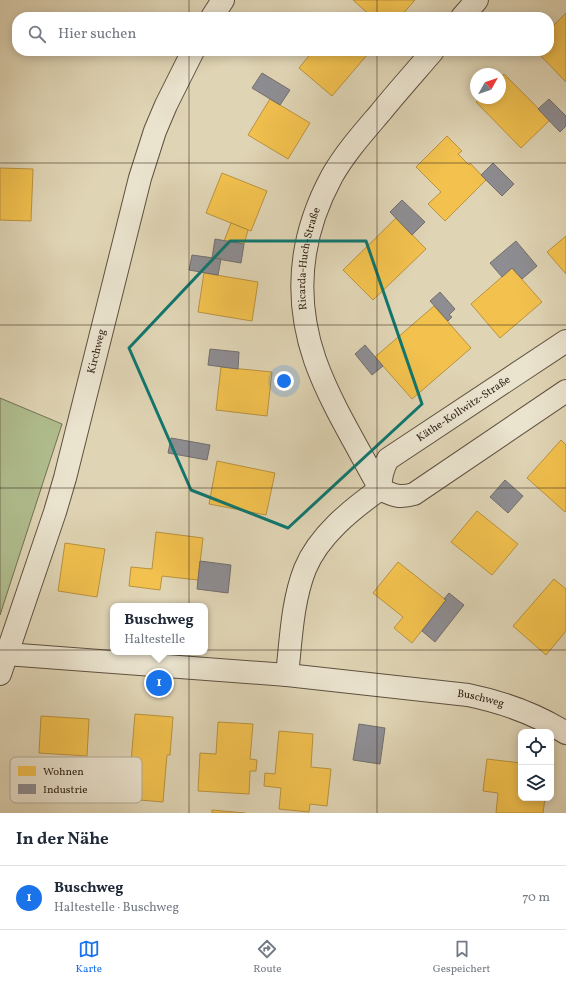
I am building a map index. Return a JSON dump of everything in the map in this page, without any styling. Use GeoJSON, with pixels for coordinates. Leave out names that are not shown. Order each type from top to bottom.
{"type":"FeatureCollection","features":[{"type":"Feature","properties":{"kind":"street"},"geometry":{"type":"LineString","coordinates":[[215,12],[223,0]]}},
{"type":"Feature","properties":{"kind":"street"},"geometry":{"type":"LineString","coordinates":[[466,12],[476,0]]}},
{"type":"Feature","properties":{"kind":"street","name":"Kirchweg"},"geometry":{"type":"LineString","coordinates":[[3,664],[55,512],[142,171],[155,131],[190,56]]}},
{"type":"Feature","properties":{"kind":"street","name":"Ricarda-Huch-Straße"},"geometry":{"type":"LineString","coordinates":[[380,489],[330,395],[315,360],[302,304],[301,287],[303,266],[313,220],[320,200],[333,175],[348,151],[364,131],[429,56]]}},
{"type":"Feature","properties":{"kind":"street","name":"Käthe-Kollwitz-Straße"},"geometry":{"type":"LineString","coordinates":[[380,489],[381,477],[388,459],[566,341]]}},
{"type":"Feature","properties":{"kind":"street"},"geometry":{"type":"LineString","coordinates":[[287,675],[297,595],[306,568],[314,552],[338,523],[380,489],[392,495],[403,497],[414,494],[566,391]]}},
{"type":"Feature","properties":{"kind":"street","name":"Buschweg"},"geometry":{"type":"LineString","coordinates":[[3,664],[287,675],[388,685],[482,698],[536,716],[566,733]]}},
{"type":"Feature","properties":{"kind":"highlighted area"},"geometry":{"type":"Polygon","coordinates":[[[230,241],[366,241],[422,404],[288,528],[191,490],[129,348],[230,241]]]}},
{"type":"Feature","properties":{"kind":"green space"},"geometry":{"type":"Polygon","coordinates":[[[0,398],[62,424],[0,615],[0,398]]]}},
{"type":"Feature","properties":{"kind":"building: Wohnen"},"geometry":{"type":"Polygon","coordinates":[[[353,0],[415,0],[404,12],[366,12],[353,0]]]}},
{"type":"Feature","properties":{"kind":"building: Wohnen"},"geometry":{"type":"Polygon","coordinates":[[[566,13],[566,82],[541,56],[554,56],[554,25],[566,13]]]}},
{"type":"Feature","properties":{"kind":"building: Wohnen"},"geometry":{"type":"Polygon","coordinates":[[[309,56],[366,56],[332,96],[299,68],[309,56]]]}},
{"type":"Feature","properties":{"kind":"building: Wohnen"},"geometry":{"type":"Polygon","coordinates":[[[506,76],[550,120],[521,148],[478,104],[506,104],[506,76]]]}},
{"type":"Feature","properties":{"kind":"building: Wohnen"},"geometry":{"type":"Polygon","coordinates":[[[270,99],[310,123],[288,159],[248,135],[270,99]]]}},
{"type":"Feature","properties":{"kind":"building: Wohnen"},"geometry":{"type":"Polygon","coordinates":[[[447,136],[462,151],[458,154],[469,165],[470,163],[486,180],[445,221],[428,204],[441,192],[416,167],[447,136]]]}},
{"type":"Feature","properties":{"kind":"building: Wohnen"},"geometry":{"type":"Polygon","coordinates":[[[0,168],[33,169],[31,221],[0,220],[0,168]]]}},
{"type":"Feature","properties":{"kind":"building: Wohnen"},"geometry":{"type":"Polygon","coordinates":[[[222,173],[267,191],[251,231],[206,213],[222,173]]]}},
{"type":"Feature","properties":{"kind":"building: Wohnen"},"geometry":{"type":"Polygon","coordinates":[[[396,218],[426,249],[373,300],[343,270],[396,218]]]}},
{"type":"Feature","properties":{"kind":"building: Wohnen"},"geometry":{"type":"Polygon","coordinates":[[[231,223],[248,230],[244,244],[224,241],[231,223]]]}},
{"type":"Feature","properties":{"kind":"building: Wohnen"},"geometry":{"type":"Polygon","coordinates":[[[566,236],[566,274],[547,252],[566,236]]]}},
{"type":"Feature","properties":{"kind":"building: Wohnen"},"geometry":{"type":"Polygon","coordinates":[[[512,268],[542,302],[500,338],[471,304],[512,268]]]}},
{"type":"Feature","properties":{"kind":"building: Wohnen"},"geometry":{"type":"Polygon","coordinates":[[[204,273],[258,282],[252,321],[198,312],[204,273]]]}},
{"type":"Feature","properties":{"kind":"building: Wohnen"},"geometry":{"type":"Polygon","coordinates":[[[434,306],[471,348],[412,399],[375,357],[434,306]]]}},
{"type":"Feature","properties":{"kind":"building: Wohnen"},"geometry":{"type":"Polygon","coordinates":[[[221,367],[272,372],[267,416],[216,410],[221,367]]]}},
{"type":"Feature","properties":{"kind":"building: Wohnen"},"geometry":{"type":"Polygon","coordinates":[[[561,440],[566,445],[565,512],[527,478],[561,440]]]}},
{"type":"Feature","properties":{"kind":"building: Wohnen"},"geometry":{"type":"Polygon","coordinates":[[[217,461],[275,473],[266,515],[209,504],[217,461]]]}},
{"type":"Feature","properties":{"kind":"building: Wohnen"},"geometry":{"type":"Polygon","coordinates":[[[477,511],[518,544],[492,575],[451,542],[477,511]]]}},
{"type":"Feature","properties":{"kind":"building: Wohnen"},"geometry":{"type":"Polygon","coordinates":[[[156,532],[203,538],[198,580],[162,576],[160,590],[129,586],[131,567],[152,569],[156,532]]]}},
{"type":"Feature","properties":{"kind":"building: Wohnen"},"geometry":{"type":"Polygon","coordinates":[[[65,543],[105,549],[97,597],[58,591],[65,543]]]}},
{"type":"Feature","properties":{"kind":"building: Wohnen"},"geometry":{"type":"Polygon","coordinates":[[[398,562],[446,600],[412,643],[394,628],[403,617],[373,593],[398,562]]]}},
{"type":"Feature","properties":{"kind":"building: Wohnen"},"geometry":{"type":"Polygon","coordinates":[[[554,579],[566,589],[566,631],[546,655],[513,626],[554,579]]]}},
{"type":"Feature","properties":{"kind":"building: Wohnen"},"geometry":{"type":"Polygon","coordinates":[[[135,714],[173,717],[170,755],[167,755],[163,802],[142,800],[142,757],[131,757],[135,714]]]}},
{"type":"Feature","properties":{"kind":"building: Wohnen"},"geometry":{"type":"Polygon","coordinates":[[[41,716],[89,719],[87,756],[39,753],[41,716]]]}},
{"type":"Feature","properties":{"kind":"building: Wohnen"},"geometry":{"type":"Polygon","coordinates":[[[218,722],[253,724],[250,759],[257,760],[256,771],[250,771],[249,794],[198,791],[200,753],[216,754],[218,722]]]}},
{"type":"Feature","properties":{"kind":"building: Wohnen"},"geometry":{"type":"Polygon","coordinates":[[[279,731],[313,734],[311,767],[331,769],[327,806],[310,804],[309,812],[279,809],[281,788],[264,786],[265,773],[275,774],[279,731]]]}},
{"type":"Feature","properties":{"kind":"building: Wohnen"},"geometry":{"type":"Polygon","coordinates":[[[487,759],[518,763],[518,801],[545,801],[543,813],[496,813],[498,793],[483,791],[487,759]]]}},
{"type":"Feature","properties":{"kind":"building: Wohnen"},"geometry":{"type":"Polygon","coordinates":[[[212,810],[245,813],[212,813],[212,810]]]}},
{"type":"Feature","properties":{"kind":"building: Industrie"},"geometry":{"type":"Polygon","coordinates":[[[262,73],[290,90],[280,105],[252,88],[262,73]]]}},
{"type":"Feature","properties":{"kind":"building: Industrie"},"geometry":{"type":"Polygon","coordinates":[[[549,99],[566,116],[566,126],[560,132],[538,109],[549,99]]]}},
{"type":"Feature","properties":{"kind":"building: Industrie"},"geometry":{"type":"Polygon","coordinates":[[[493,163],[514,184],[502,196],[481,175],[493,163]]]}},
{"type":"Feature","properties":{"kind":"building: Industrie"},"geometry":{"type":"Polygon","coordinates":[[[402,200],[425,222],[412,235],[390,212],[402,200]]]}},
{"type":"Feature","properties":{"kind":"building: Industrie"},"geometry":{"type":"Polygon","coordinates":[[[215,239],[244,244],[241,263],[212,258],[215,239]]]}},
{"type":"Feature","properties":{"kind":"building: Industrie"},"geometry":{"type":"Polygon","coordinates":[[[516,241],[537,266],[522,279],[512,268],[502,277],[490,263],[516,241]]]}},
{"type":"Feature","properties":{"kind":"building: Industrie"},"geometry":{"type":"Polygon","coordinates":[[[192,255],[221,259],[218,275],[189,270],[192,255]]]}},
{"type":"Feature","properties":{"kind":"building: Industrie"},"geometry":{"type":"Polygon","coordinates":[[[440,292],[455,309],[449,315],[452,317],[448,321],[430,301],[440,292]]]}},
{"type":"Feature","properties":{"kind":"building: Industrie"},"geometry":{"type":"Polygon","coordinates":[[[365,345],[383,366],[372,375],[355,354],[365,345]]]}},
{"type":"Feature","properties":{"kind":"building: Industrie"},"geometry":{"type":"Polygon","coordinates":[[[210,349],[239,352],[238,369],[208,365],[210,349]]]}},
{"type":"Feature","properties":{"kind":"building: Industrie"},"geometry":{"type":"Polygon","coordinates":[[[171,438],[210,445],[207,460],[168,453],[171,438]]]}},
{"type":"Feature","properties":{"kind":"building: Industrie"},"geometry":{"type":"Polygon","coordinates":[[[505,480],[523,496],[508,513],[490,497],[505,480]]]}},
{"type":"Feature","properties":{"kind":"building: Industrie"},"geometry":{"type":"Polygon","coordinates":[[[200,561],[231,565],[228,593],[197,589],[200,561]]]}},
{"type":"Feature","properties":{"kind":"building: Industrie"},"geometry":{"type":"Polygon","coordinates":[[[449,593],[464,605],[435,642],[422,631],[446,600],[444,599],[449,593]]]}},
{"type":"Feature","properties":{"kind":"building: Industrie"},"geometry":{"type":"Polygon","coordinates":[[[359,724],[385,728],[380,764],[353,760],[359,724]]]}},
{"type":"Feature","properties":{"kind":"place","name":"Buschweg"},"geometry":{"type":"Point","coordinates":[159,683]}}]}
